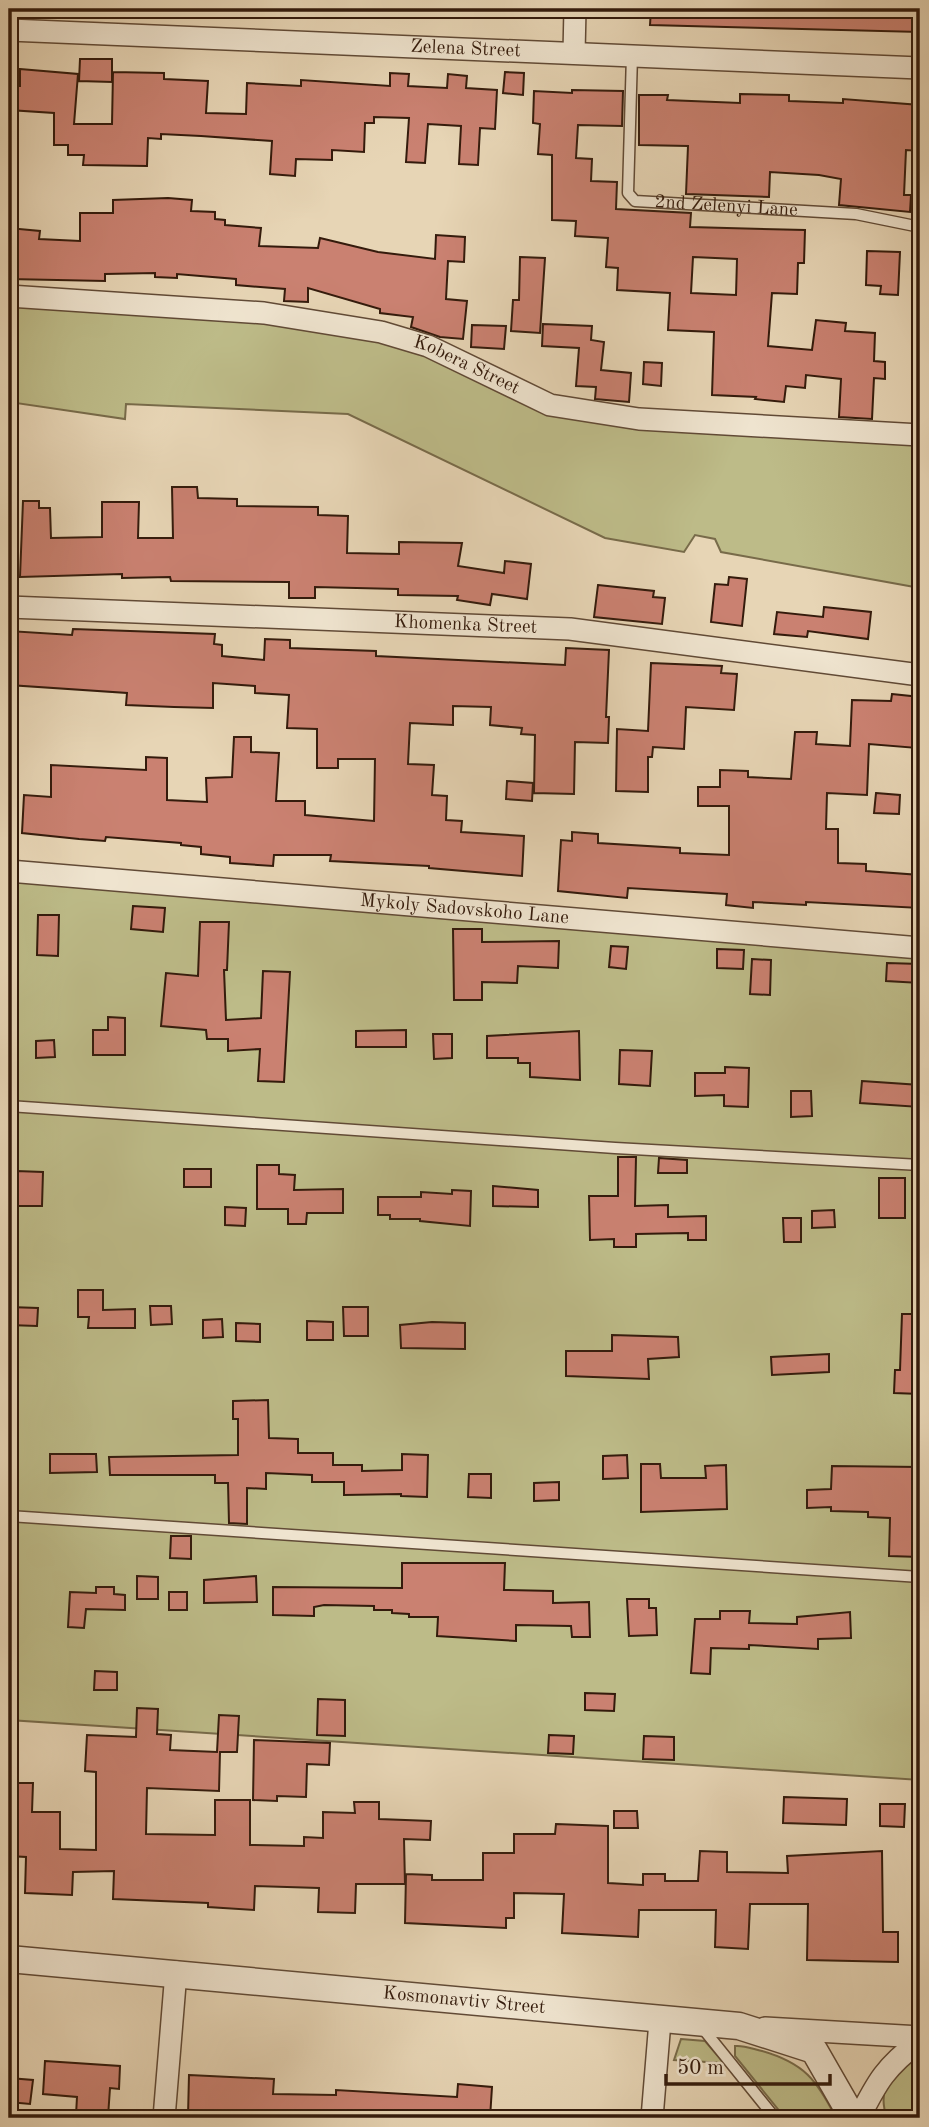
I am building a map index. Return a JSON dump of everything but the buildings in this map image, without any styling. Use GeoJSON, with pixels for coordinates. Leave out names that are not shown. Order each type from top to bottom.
{"type":"FeatureCollection","features":[{"type":"Feature","properties":{"kind":"street"},"geometry":{"type":"LineString","coordinates":[[574,53],[575,9]]}},
{"type":"Feature","properties":{"kind":"street","name":"Zelena Street"},"geometry":{"type":"LineString","coordinates":[[9,30],[920,68]]}},
{"type":"Feature","properties":{"kind":"street","name":"Kobera Street"},"geometry":{"type":"LineString","coordinates":[[9,296],[264,313],[381,332],[428,346],[550,405],[639,419],[920,435]]}},
{"type":"Feature","properties":{"kind":"street","name":"Khomenka Street"},"geometry":{"type":"LineString","coordinates":[[9,607],[570,629],[920,676]]}},
{"type":"Feature","properties":{"kind":"street","name":"Mykoly Sadovskoho Lane"},"geometry":{"type":"LineString","coordinates":[[9,871],[920,948]]}},
{"type":"Feature","properties":{"kind":"street","name":"Kosmonavtiv Street"},"geometry":{"type":"LineString","coordinates":[[9,1959],[176,1972],[660,2021],[920,2039]]}},
{"type":"Feature","properties":{"kind":"street"},"geometry":{"type":"LineString","coordinates":[[164,2118],[176,1972]]}},
{"type":"Feature","properties":{"kind":"street"},"geometry":{"type":"LineString","coordinates":[[652,2118],[660,2021]]}},
{"type":"Feature","properties":{"kind":"street"},"geometry":{"type":"LineString","coordinates":[[739,2026],[814,2050],[853,2118]]}},
{"type":"Feature","properties":{"kind":"street"},"geometry":{"type":"LineString","coordinates":[[859,2118],[893,2060],[920,2039]]}},
{"type":"Feature","properties":{"kind":"lane","name":"2nd Zelenyi Lane"},"geometry":{"type":"LineString","coordinates":[[632,55],[628,192],[635,201],[856,214],[920,227]]}},
{"type":"Feature","properties":{"kind":"lane"},"geometry":{"type":"LineString","coordinates":[[9,1106],[587,1146],[920,1165]]}},
{"type":"Feature","properties":{"kind":"lane"},"geometry":{"type":"LineString","coordinates":[[9,1517],[920,1577]]}},
{"type":"Feature","properties":{"kind":"lane"},"geometry":{"type":"LineString","coordinates":[[699,2023],[775,2118]]}},
{"type":"Feature","properties":{"kind":"shaded area"},"geometry":{"type":"Polygon","coordinates":[[[9,303],[266,321],[379,338],[425,352],[548,413],[920,441],[920,588],[721,552],[715,539],[695,535],[684,552],[605,538],[348,414],[126,404],[125,419],[9,402],[9,303]]]}},
{"type":"Feature","properties":{"kind":"shaded area"},"geometry":{"type":"Polygon","coordinates":[[[9,877],[920,954],[920,1780],[9,1720],[9,877]]]}},
{"type":"Feature","properties":{"kind":"shaded area"},"geometry":{"type":"Polygon","coordinates":[[[681,2039],[705,2041],[724,2063],[674,2060],[681,2039]]]}},
{"type":"Feature","properties":{"kind":"shaded area"},"geometry":{"type":"Polygon","coordinates":[[[735,2046],[749,2047],[799,2067],[815,2083],[836,2118],[785,2118],[735,2056],[735,2046]]]}},
{"type":"Feature","properties":{"kind":"shaded area"},"geometry":{"type":"Polygon","coordinates":[[[920,2055],[920,2118],[887,2118],[884,2097],[889,2080],[902,2066],[920,2055]]]}}]}
